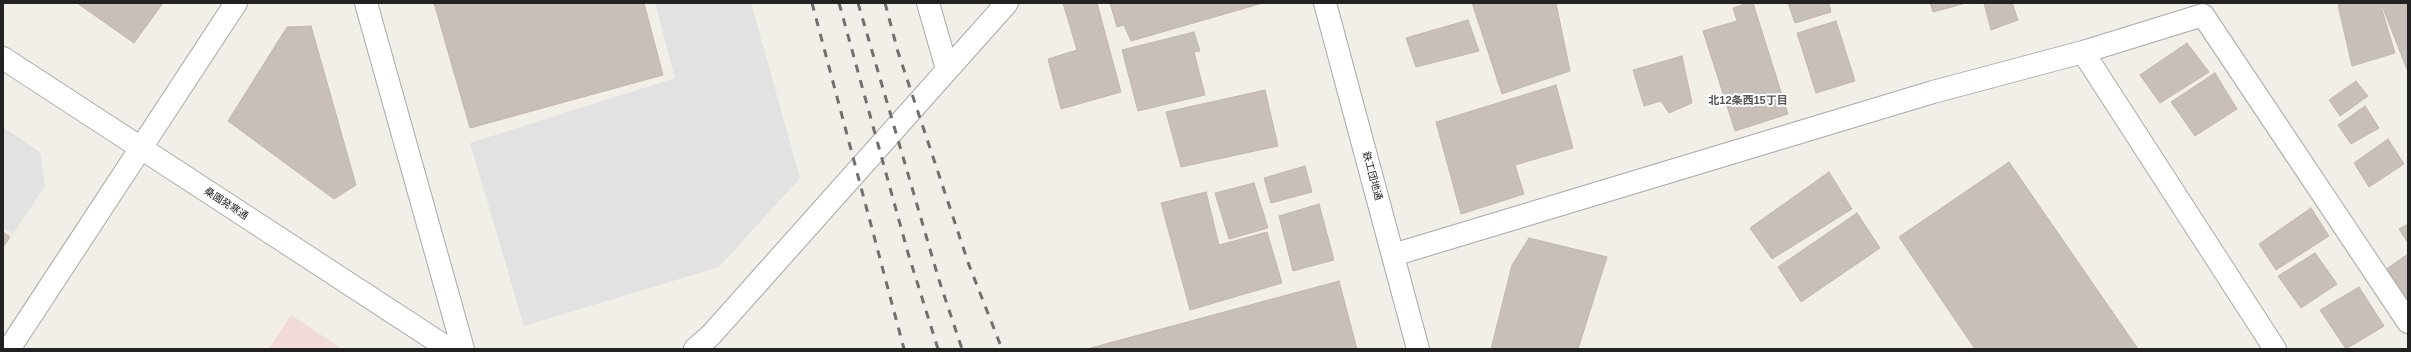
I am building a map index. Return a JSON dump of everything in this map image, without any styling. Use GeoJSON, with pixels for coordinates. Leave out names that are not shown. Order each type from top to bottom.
{"type":"FeatureCollection","features":[{"type":"Feature","properties":{"kind":"street"},"geometry":{"type":"LineString","coordinates":[[9,349],[236,3]]}},
{"type":"Feature","properties":{"kind":"street"},"geometry":{"type":"LineString","coordinates":[[366,3],[463,349]]}},
{"type":"Feature","properties":{"kind":"street"},"geometry":{"type":"LineString","coordinates":[[928,3],[947,69]]}},
{"type":"Feature","properties":{"kind":"street"},"geometry":{"type":"LineString","coordinates":[[695,349],[711,335],[1007,3]]}},
{"type":"Feature","properties":{"kind":"street","name":"鉄工団地通"},"geometry":{"type":"LineString","coordinates":[[1330,4],[1418,349]]}},
{"type":"Feature","properties":{"kind":"street"},"geometry":{"type":"LineString","coordinates":[[1393,255],[1933,92],[2083,52],[2203,15],[2408,322]]}},
{"type":"Feature","properties":{"kind":"street"},"geometry":{"type":"LineString","coordinates":[[2083,52],[2275,349]]}},
{"type":"Feature","properties":{"kind":"street","name":"桑園発寒通"},"geometry":{"type":"LineString","coordinates":[[3,58],[449,349]]}},
{"type":"Feature","properties":{"kind":"shaded area"},"geometry":{"type":"Polygon","coordinates":[[[655,3],[751,3],[800,178],[719,267],[524,326],[470,143],[675,78],[655,3]]]}},
{"type":"Feature","properties":{"kind":"shaded area"},"geometry":{"type":"Polygon","coordinates":[[[3,127],[40,152],[45,186],[13,234],[3,227],[3,127]]]}},
{"type":"Feature","properties":{"kind":"shaded area"},"geometry":{"type":"Polygon","coordinates":[[[291,315],[342,349],[269,349],[291,315]]]}},
{"type":"Feature","properties":{"kind":"building"},"geometry":{"type":"Polygon","coordinates":[[[77,3],[163,3],[134,43],[77,3]]]}},
{"type":"Feature","properties":{"kind":"building"},"geometry":{"type":"Polygon","coordinates":[[[434,3],[644,3],[663,75],[470,128],[434,3]]]}},
{"type":"Feature","properties":{"kind":"building"},"geometry":{"type":"Polygon","coordinates":[[[1063,3],[1097,3],[1121,92],[1061,109],[1048,59],[1077,50],[1063,3]]]}},
{"type":"Feature","properties":{"kind":"building"},"geometry":{"type":"Polygon","coordinates":[[[1110,3],[1263,3],[1131,41],[1124,25],[1117,27],[1110,3]]]}},
{"type":"Feature","properties":{"kind":"building"},"geometry":{"type":"Polygon","coordinates":[[[1472,3],[1556,3],[1570,71],[1502,94],[1472,3]]]}},
{"type":"Feature","properties":{"kind":"building"},"geometry":{"type":"Polygon","coordinates":[[[1748,3],[1753,3],[1788,114],[1735,131],[1703,31],[1737,21],[1733,8],[1748,3]]]}},
{"type":"Feature","properties":{"kind":"building"},"geometry":{"type":"Polygon","coordinates":[[[1788,3],[1829,3],[1831,12],[1795,23],[1788,3]]]}},
{"type":"Feature","properties":{"kind":"building"},"geometry":{"type":"Polygon","coordinates":[[[1930,3],[1966,3],[1933,12],[1930,3]]]}},
{"type":"Feature","properties":{"kind":"building"},"geometry":{"type":"Polygon","coordinates":[[[1984,3],[2012,3],[2018,20],[1991,30],[1984,3]]]}},
{"type":"Feature","properties":{"kind":"building"},"geometry":{"type":"Polygon","coordinates":[[[2343,3],[2380,3],[2395,53],[2352,66],[2338,5],[2343,3]]]}},
{"type":"Feature","properties":{"kind":"building"},"geometry":{"type":"Polygon","coordinates":[[[2381,3],[2408,3],[2408,72],[2381,3]]]}},
{"type":"Feature","properties":{"kind":"building"},"geometry":{"type":"Polygon","coordinates":[[[1468,20],[1479,51],[1416,67],[1406,38],[1468,20]]]}},
{"type":"Feature","properties":{"kind":"building"},"geometry":{"type":"Polygon","coordinates":[[[1836,21],[1855,81],[1816,93],[1797,33],[1836,21]]]}},
{"type":"Feature","properties":{"kind":"building"},"geometry":{"type":"Polygon","coordinates":[[[311,26],[356,185],[334,199],[228,121],[287,27],[311,26]]]}},
{"type":"Feature","properties":{"kind":"building"},"geometry":{"type":"Polygon","coordinates":[[[1194,32],[1200,51],[1194,52],[1205,95],[1138,111],[1122,50],[1194,32]]]}},
{"type":"Feature","properties":{"kind":"building"},"geometry":{"type":"Polygon","coordinates":[[[2187,43],[2209,72],[2160,103],[2140,75],[2187,43]]]}},
{"type":"Feature","properties":{"kind":"building"},"geometry":{"type":"Polygon","coordinates":[[[1682,56],[1692,103],[1669,113],[1661,101],[1644,106],[1633,70],[1682,56]]]}},
{"type":"Feature","properties":{"kind":"building"},"geometry":{"type":"Polygon","coordinates":[[[2215,73],[2237,109],[2195,136],[2171,102],[2215,73]]]}},
{"type":"Feature","properties":{"kind":"building"},"geometry":{"type":"Polygon","coordinates":[[[2356,81],[2368,96],[2340,116],[2329,100],[2356,81]]]}},
{"type":"Feature","properties":{"kind":"building"},"geometry":{"type":"Polygon","coordinates":[[[1556,85],[1573,148],[1515,165],[1524,194],[1461,214],[1436,122],[1556,85]]]}},
{"type":"Feature","properties":{"kind":"building"},"geometry":{"type":"Polygon","coordinates":[[[1265,90],[1278,146],[1181,167],[1166,112],[1265,90]]]}},
{"type":"Feature","properties":{"kind":"building"},"geometry":{"type":"Polygon","coordinates":[[[2365,106],[2379,128],[2351,144],[2338,125],[2365,106]]]}},
{"type":"Feature","properties":{"kind":"building"},"geometry":{"type":"Polygon","coordinates":[[[2388,139],[2404,164],[2369,187],[2354,163],[2388,139]]]}},
{"type":"Feature","properties":{"kind":"building"},"geometry":{"type":"Polygon","coordinates":[[[2009,162],[2138,349],[1975,349],[1899,237],[2009,162]]]}},
{"type":"Feature","properties":{"kind":"building"},"geometry":{"type":"Polygon","coordinates":[[[1305,166],[1312,192],[1271,203],[1264,178],[1305,166]]]}},
{"type":"Feature","properties":{"kind":"building"},"geometry":{"type":"Polygon","coordinates":[[[1829,172],[1852,209],[1772,259],[1750,228],[1829,172]]]}},
{"type":"Feature","properties":{"kind":"building"},"geometry":{"type":"Polygon","coordinates":[[[1254,183],[1268,228],[1229,239],[1215,193],[1254,183]]]}},
{"type":"Feature","properties":{"kind":"building"},"geometry":{"type":"Polygon","coordinates":[[[1206,192],[1219,245],[1267,232],[1282,283],[1190,310],[1161,203],[1206,192]]]}},
{"type":"Feature","properties":{"kind":"building"},"geometry":{"type":"Polygon","coordinates":[[[1319,204],[1334,260],[1293,271],[1279,216],[1319,204]]]}},
{"type":"Feature","properties":{"kind":"building"},"geometry":{"type":"Polygon","coordinates":[[[2311,208],[2329,236],[2276,270],[2259,244],[2311,208]]]}},
{"type":"Feature","properties":{"kind":"building"},"geometry":{"type":"Polygon","coordinates":[[[1857,213],[1880,248],[1801,302],[1778,267],[1857,213]]]}},
{"type":"Feature","properties":{"kind":"building"},"geometry":{"type":"Polygon","coordinates":[[[2408,224],[2408,243],[2399,229],[2408,224]]]}},
{"type":"Feature","properties":{"kind":"building"},"geometry":{"type":"Polygon","coordinates":[[[3,232],[10,237],[3,247],[3,232]]]}},
{"type":"Feature","properties":{"kind":"building"},"geometry":{"type":"Polygon","coordinates":[[[1529,238],[1607,257],[1578,349],[1491,349],[1512,265],[1529,238]]]}},
{"type":"Feature","properties":{"kind":"building"},"geometry":{"type":"Polygon","coordinates":[[[2315,253],[2337,284],[2301,308],[2278,276],[2315,253]]]}},
{"type":"Feature","properties":{"kind":"building"},"geometry":{"type":"Polygon","coordinates":[[[2408,254],[2408,302],[2385,270],[2408,254]]]}},
{"type":"Feature","properties":{"kind":"building"},"geometry":{"type":"Polygon","coordinates":[[[1339,281],[1357,349],[1087,349],[1339,281]]]}},
{"type":"Feature","properties":{"kind":"building"},"geometry":{"type":"Polygon","coordinates":[[[2359,287],[2384,326],[2346,349],[2320,310],[2359,287]]]}},
{"type":"Feature","properties":{"kind":"railway"},"geometry":{"type":"LineString","coordinates":[[812,3],[904,349]]}},
{"type":"Feature","properties":{"kind":"railway"},"geometry":{"type":"LineString","coordinates":[[839,3],[908,253],[938,349]]}},
{"type":"Feature","properties":{"kind":"railway"},"geometry":{"type":"LineString","coordinates":[[858,3],[939,280],[962,349]]}},
{"type":"Feature","properties":{"kind":"railway"},"geometry":{"type":"LineString","coordinates":[[885,3],[898,52],[969,265],[1002,349]]}},
{"type":"Feature","properties":{"kind":"district","name":"北12条西15丁目"},"geometry":{"type":"Point","coordinates":[1748,101]}}]}
